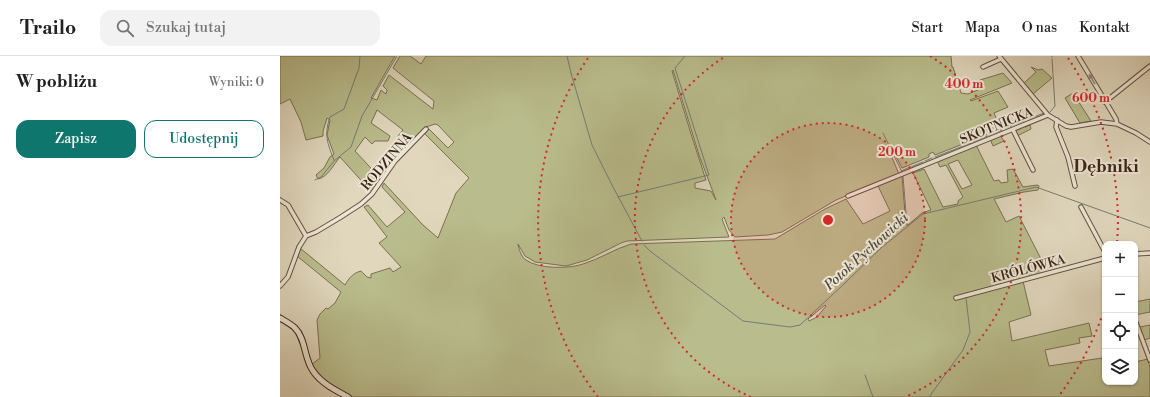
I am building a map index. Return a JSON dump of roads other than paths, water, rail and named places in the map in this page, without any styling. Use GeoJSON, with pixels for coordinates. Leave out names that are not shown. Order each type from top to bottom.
{"type":"FeatureCollection","features":[{"type":"Feature","properties":{"kind":"street"},"geometry":{"type":"LineString","coordinates":[[1078,56],[1116,119],[1117,124]]}},
{"type":"Feature","properties":{"kind":"street"},"geometry":{"type":"LineString","coordinates":[[983,67],[1000,57],[1048,115]]}},
{"type":"Feature","properties":{"kind":"street"},"geometry":{"type":"LineString","coordinates":[[1105,102],[1150,66]]}},
{"type":"Feature","properties":{"kind":"street","name":"SKOTNICKA"},"geometry":{"type":"LineString","coordinates":[[848,196],[1048,115],[1071,127],[1101,122],[1117,124],[1150,142]]}},
{"type":"Feature","properties":{"kind":"street"},"geometry":{"type":"LineString","coordinates":[[1058,120],[1056,127],[1068,157],[1075,186]]}},
{"type":"Feature","properties":{"kind":"street","name":"RODZINNA"},"geometry":{"type":"LineString","coordinates":[[306,236],[316,232],[361,204],[372,194],[395,161],[426,129]]}},
{"type":"Feature","properties":{"kind":"street"},"geometry":{"type":"LineString","coordinates":[[1012,130],[1033,170]]}},
{"type":"Feature","properties":{"kind":"street"},"geometry":{"type":"LineString","coordinates":[[280,200],[288,205],[306,236],[299,247],[288,277],[280,286]]}},
{"type":"Feature","properties":{"kind":"street"},"geometry":{"type":"LineString","coordinates":[[1081,206],[1102,246]]}},
{"type":"Feature","properties":{"kind":"street"},"geometry":{"type":"LineString","coordinates":[[1138,254],[1150,252]]}},
{"type":"Feature","properties":{"kind":"street","name":"KRÓLÓWKA"},"geometry":{"type":"LineString","coordinates":[[956,298],[1102,259]]}},
{"type":"Feature","properties":{"kind":"street"},"geometry":{"type":"LineString","coordinates":[[280,318],[298,331],[308,361],[312,370],[318,377],[348,397]]}},
{"type":"Feature","properties":{"kind":"street"},"geometry":{"type":"LineString","coordinates":[[1138,328],[1150,360]]}},
{"type":"Feature","properties":{"kind":"waterway"},"geometry":{"type":"LineString","coordinates":[[334,160],[327,138],[328,123],[330,117],[344,109],[359,68],[360,56]]}},
{"type":"Feature","properties":{"kind":"waterway","name":"Potok Pychowicki"},"geometry":{"type":"LineString","coordinates":[[315,180],[321,177],[334,161],[351,147],[362,116],[397,56]]}},
{"type":"Feature","properties":{"kind":"waterway","name":"Potok Pychowicki"},"geometry":{"type":"LineString","coordinates":[[567,56],[592,145],[642,241]]}},
{"type":"Feature","properties":{"kind":"waterway"},"geometry":{"type":"LineString","coordinates":[[618,197],[709,175],[675,68],[685,56]]}},
{"type":"Feature","properties":{"kind":"waterway"},"geometry":{"type":"LineString","coordinates":[[1050,112],[1055,106],[1052,59]]}},
{"type":"Feature","properties":{"kind":"waterway"},"geometry":{"type":"LineString","coordinates":[[1029,119],[1044,113]]}},
{"type":"Feature","properties":{"kind":"waterway"},"geometry":{"type":"LineString","coordinates":[[1006,128],[1026,120]]}},
{"type":"Feature","properties":{"kind":"waterway"},"geometry":{"type":"LineString","coordinates":[[973,142],[1002,130]]}},
{"type":"Feature","properties":{"kind":"waterway"},"geometry":{"type":"LineString","coordinates":[[883,133],[902,172]]}},
{"type":"Feature","properties":{"kind":"waterway"},"geometry":{"type":"LineString","coordinates":[[935,157],[971,143]]}},
{"type":"Feature","properties":{"kind":"waterway"},"geometry":{"type":"LineString","coordinates":[[925,161],[932,158]]}},
{"type":"Feature","properties":{"kind":"waterway"},"geometry":{"type":"LineString","coordinates":[[901,171],[923,162]]}},
{"type":"Feature","properties":{"kind":"waterway"},"geometry":{"type":"LineString","coordinates":[[903,176],[907,225]]}},
{"type":"Feature","properties":{"kind":"waterway","name":"Potok Pychowicki"},"geometry":{"type":"LineString","coordinates":[[644,245],[743,321],[790,327],[800,325],[881,248],[923,214],[1036,187],[1150,228]]}},
{"type":"Feature","properties":{"kind":"waterway"},"geometry":{"type":"LineString","coordinates":[[929,397],[963,350],[970,332],[966,298]]}},
{"type":"Feature","properties":{"kind":"waterway"},"geometry":{"type":"LineString","coordinates":[[865,375],[873,397]]}},
{"type":"Feature","properties":{"kind":"district","name":"Dębniki"},"geometry":{"type":"Point","coordinates":[1106,166]}}]}
